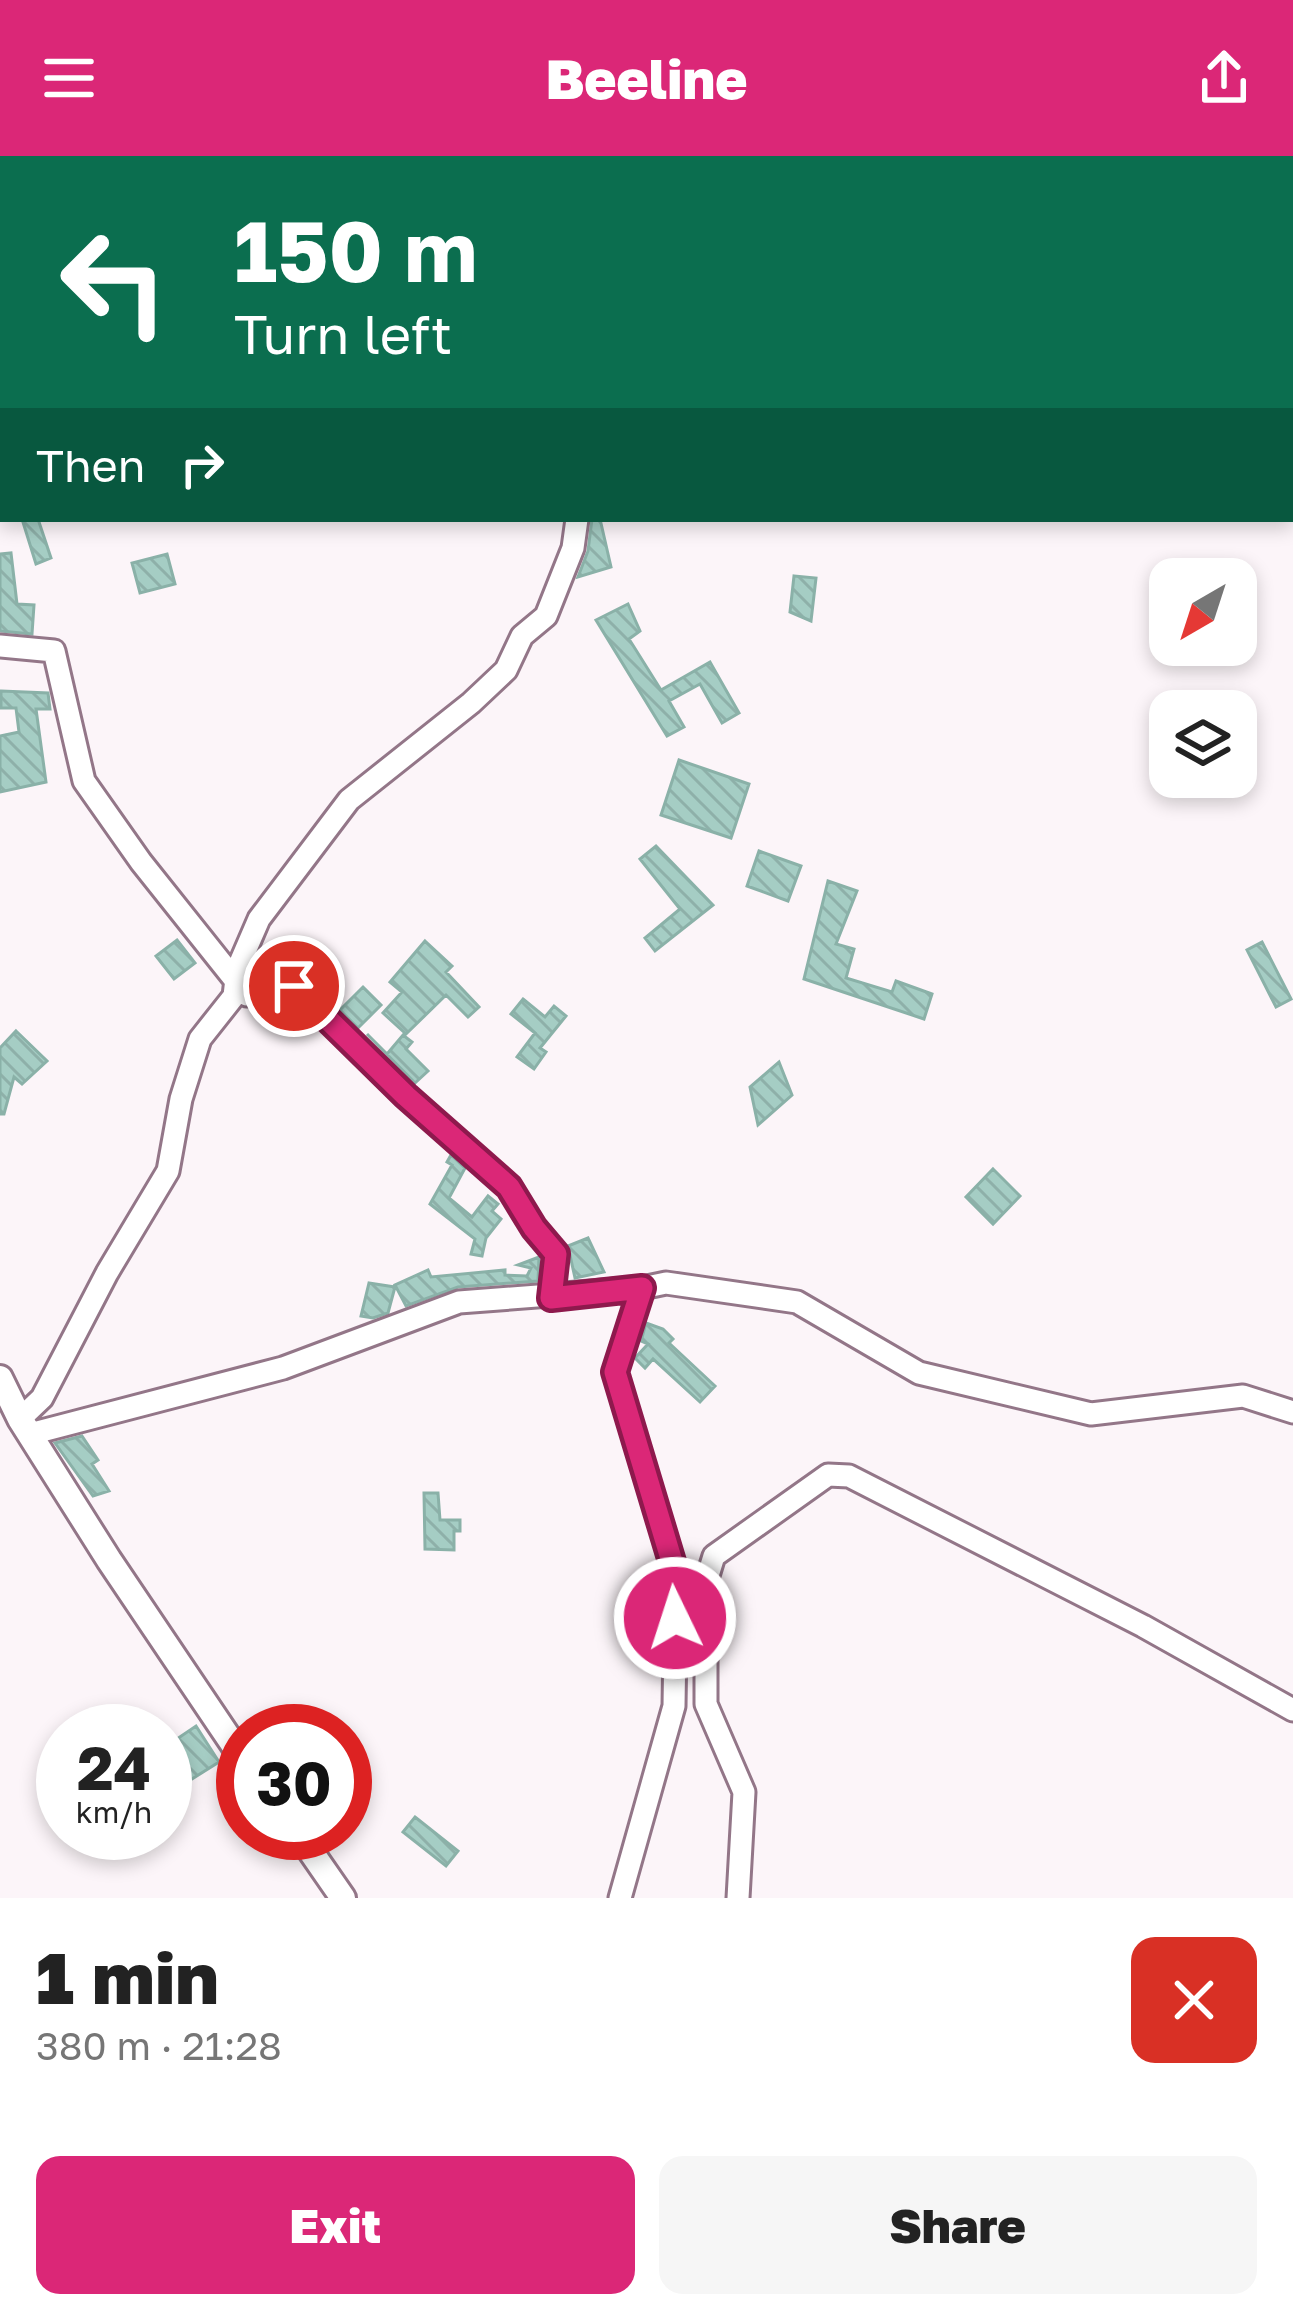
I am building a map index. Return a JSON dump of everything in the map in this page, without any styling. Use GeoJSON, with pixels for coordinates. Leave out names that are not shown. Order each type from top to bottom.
{"type":"FeatureCollection","features":[{"type":"Feature","properties":{"kind":"main road"},"geometry":{"type":"LineString","coordinates":[[0,1378],[17,1424],[216,1720]]}},
{"type":"Feature","properties":{"kind":"main road"},"geometry":{"type":"LineString","coordinates":[[317,1860],[344,1898]]}},
{"type":"Feature","properties":{"kind":"street"},"geometry":{"type":"LineString","coordinates":[[17,1424],[42,1399],[107,1273],[169,1171],[182,1100],[200,1040],[234,996],[259,919],[349,800],[506,670],[522,636],[546,616],[573,548],[577,522]]}},
{"type":"Feature","properties":{"kind":"street"},"geometry":{"type":"LineString","coordinates":[[0,646],[54,651],[84,782],[247,995],[294,986],[406,1096],[509,1187],[556,1254],[551,1298]]}},
{"type":"Feature","properties":{"kind":"street"},"geometry":{"type":"LineString","coordinates":[[17,1424],[283,1368],[459,1303],[551,1298],[666,1283],[797,1302],[919,1373],[1091,1414],[1244,1396],[1293,1412]]}},
{"type":"Feature","properties":{"kind":"street"},"geometry":{"type":"LineString","coordinates":[[620,1898],[671,1714],[676,1575],[615,1372],[642,1288]]}},
{"type":"Feature","properties":{"kind":"street"},"geometry":{"type":"LineString","coordinates":[[738,1898],[744,1792],[706,1704],[706,1582],[714,1556],[828,1475],[849,1476],[1143,1626],[1293,1710]]}},
{"type":"Feature","properties":{"kind":"street"},"geometry":{"type":"LineString","coordinates":[[671,1714],[706,1695]]}},
{"type":"Feature","properties":{"kind":"building"},"geometry":{"type":"Polygon","coordinates":[[[23,522],[39,522],[51,558],[36,564],[23,522]]]}},
{"type":"Feature","properties":{"kind":"building"},"geometry":{"type":"Polygon","coordinates":[[[592,522],[601,522],[611,567],[578,577],[592,522]]]}},
{"type":"Feature","properties":{"kind":"building"},"geometry":{"type":"Polygon","coordinates":[[[11,553],[17,604],[34,605],[32,634],[0,631],[0,554],[11,553]]]}},
{"type":"Feature","properties":{"kind":"building"},"geometry":{"type":"Polygon","coordinates":[[[167,554],[175,584],[140,593],[132,563],[167,554]]]}},
{"type":"Feature","properties":{"kind":"building"},"geometry":{"type":"Polygon","coordinates":[[[794,576],[816,578],[811,621],[790,612],[794,576]]]}},
{"type":"Feature","properties":{"kind":"building"},"geometry":{"type":"Polygon","coordinates":[[[628,604],[640,631],[629,639],[661,690],[710,662],[739,713],[722,723],[700,684],[669,701],[684,727],[667,736],[596,620],[628,604]]]}},
{"type":"Feature","properties":{"kind":"building"},"geometry":{"type":"Polygon","coordinates":[[[1,691],[48,693],[50,709],[36,709],[46,782],[0,792],[0,736],[19,732],[16,708],[1,708],[1,691]]]}},
{"type":"Feature","properties":{"kind":"building"},"geometry":{"type":"Polygon","coordinates":[[[679,760],[749,784],[731,838],[661,815],[679,760]]]}},
{"type":"Feature","properties":{"kind":"building"},"geometry":{"type":"Polygon","coordinates":[[[656,846],[713,905],[655,951],[645,938],[680,909],[640,859],[656,846]]]}},
{"type":"Feature","properties":{"kind":"building"},"geometry":{"type":"Polygon","coordinates":[[[759,851],[801,866],[788,901],[747,886],[759,851]]]}},
{"type":"Feature","properties":{"kind":"building"},"geometry":{"type":"Polygon","coordinates":[[[828,881],[857,891],[836,944],[854,949],[846,978],[892,992],[896,981],[932,994],[924,1019],[804,979],[828,881]]]}},
{"type":"Feature","properties":{"kind":"building"},"geometry":{"type":"Polygon","coordinates":[[[177,940],[195,963],[174,979],[156,956],[177,940]]]}},
{"type":"Feature","properties":{"kind":"building"},"geometry":{"type":"Polygon","coordinates":[[[425,941],[452,966],[446,972],[479,1007],[468,1017],[446,995],[406,1034],[383,1013],[402,992],[390,982],[425,941]]]}},
{"type":"Feature","properties":{"kind":"building"},"geometry":{"type":"Polygon","coordinates":[[[1262,942],[1291,999],[1276,1007],[1247,950],[1262,942]]]}},
{"type":"Feature","properties":{"kind":"building"},"geometry":{"type":"Polygon","coordinates":[[[363,987],[381,1005],[358,1028],[340,1010],[363,987]]]}},
{"type":"Feature","properties":{"kind":"building"},"geometry":{"type":"Polygon","coordinates":[[[523,999],[545,1017],[554,1006],[566,1016],[540,1048],[546,1052],[534,1069],[517,1057],[535,1033],[511,1014],[523,999]]]}},
{"type":"Feature","properties":{"kind":"building"},"geometry":{"type":"Polygon","coordinates":[[[16,1031],[47,1061],[22,1084],[14,1077],[4,1114],[0,1114],[0,1048],[16,1031]]]}},
{"type":"Feature","properties":{"kind":"building"},"geometry":{"type":"Polygon","coordinates":[[[367,1034],[387,1054],[403,1035],[412,1042],[406,1049],[428,1071],[415,1083],[367,1034]]]}},
{"type":"Feature","properties":{"kind":"building"},"geometry":{"type":"Polygon","coordinates":[[[779,1062],[792,1095],[758,1125],[750,1087],[779,1062]]]}},
{"type":"Feature","properties":{"kind":"building"},"geometry":{"type":"Polygon","coordinates":[[[451,1155],[465,1168],[449,1198],[472,1217],[488,1196],[498,1204],[492,1211],[501,1219],[486,1238],[482,1256],[471,1254],[475,1239],[430,1204],[452,1165],[447,1162],[451,1155]]]}},
{"type":"Feature","properties":{"kind":"building"},"geometry":{"type":"Polygon","coordinates":[[[993,1169],[1020,1196],[993,1224],[966,1197],[993,1169]]]}},
{"type":"Feature","properties":{"kind":"building"},"geometry":{"type":"Polygon","coordinates":[[[588,1238],[604,1272],[575,1278],[568,1246],[588,1238]]]}},
{"type":"Feature","properties":{"kind":"building"},"geometry":{"type":"Polygon","coordinates":[[[539,1257],[538,1281],[458,1287],[406,1306],[395,1285],[428,1270],[431,1277],[505,1270],[505,1275],[527,1276],[531,1268],[518,1265],[539,1257]]]}},
{"type":"Feature","properties":{"kind":"building"},"geometry":{"type":"Polygon","coordinates":[[[369,1283],[395,1287],[388,1313],[361,1316],[369,1283]]]}},
{"type":"Feature","properties":{"kind":"building"},"geometry":{"type":"Polygon","coordinates":[[[646,1323],[663,1329],[673,1339],[669,1343],[715,1386],[700,1402],[653,1359],[645,1368],[635,1358],[648,1344],[641,1341],[646,1323]]]}},
{"type":"Feature","properties":{"kind":"building"},"geometry":{"type":"Polygon","coordinates":[[[82,1436],[98,1460],[92,1464],[109,1491],[93,1496],[55,1443],[82,1436]]]}},
{"type":"Feature","properties":{"kind":"building"},"geometry":{"type":"Polygon","coordinates":[[[424,1493],[438,1493],[440,1520],[460,1520],[460,1531],[454,1531],[454,1550],[425,1549],[424,1493]]]}},
{"type":"Feature","properties":{"kind":"building"},"geometry":{"type":"Polygon","coordinates":[[[638,1605],[660,1608],[660,1650],[635,1647],[638,1605]]]}},
{"type":"Feature","properties":{"kind":"building"},"geometry":{"type":"Polygon","coordinates":[[[196,1726],[216,1764],[192,1779],[192,1729],[196,1726]]]}},
{"type":"Feature","properties":{"kind":"building"},"geometry":{"type":"Polygon","coordinates":[[[415,1817],[458,1851],[446,1866],[403,1832],[415,1817]]]}},
{"type":"Feature","properties":{"kind":"route"},"geometry":{"type":"LineString","coordinates":[[294,986],[406,1096],[509,1187],[556,1254],[551,1298],[642,1288],[615,1372],[676,1575],[675,1618]]}}]}
